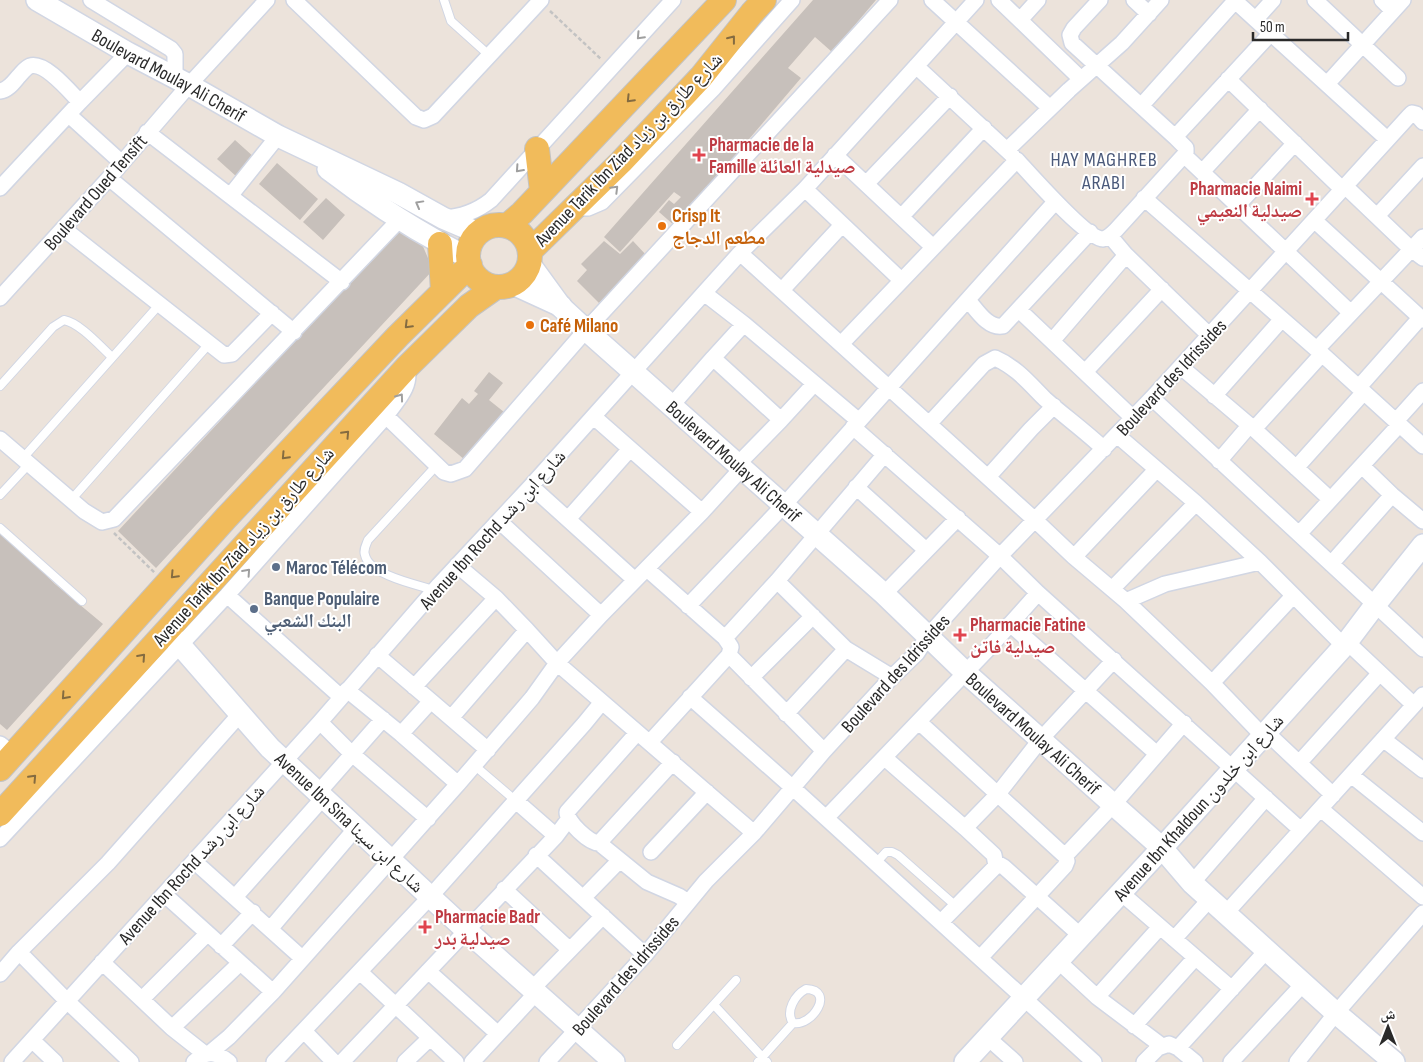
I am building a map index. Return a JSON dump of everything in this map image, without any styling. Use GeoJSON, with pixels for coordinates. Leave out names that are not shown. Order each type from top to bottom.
{"type":"FeatureCollection","features":[{"type":"Feature","properties":{"kind":"main road","name":"Avenue Tarik Ibn Ziad شارع طارق بن زياد"},"geometry":{"type":"LineString","coordinates":[[507,226],[542,192],[724,0]]}},
{"type":"Feature","properties":{"kind":"main road","name":"Avenue Tarik Ibn Ziad شارع طارق بن زياد"},"geometry":{"type":"LineString","coordinates":[[0,814],[174,637],[407,367],[469,306],[510,287],[524,276],[529,257],[574,208],[708,83],[752,13],[764,0]]}},
{"type":"Feature","properties":{"kind":"main road"},"geometry":{"type":"LineString","coordinates":[[538,149],[542,192]]}},
{"type":"Feature","properties":{"kind":"main road","name":"Avenue Tarik Ibn Ziad شارع طارق بن زياد"},"geometry":{"type":"LineString","coordinates":[[4,756],[168,583],[338,399],[443,291],[469,262],[469,251],[472,241],[478,233],[487,228],[497,226],[507,226],[516,230],[524,237],[529,257]]}},
{"type":"Feature","properties":{"kind":"main road"},"geometry":{"type":"LineString","coordinates":[[440,244],[443,291]]}},
{"type":"Feature","properties":{"kind":"main road"},"geometry":{"type":"LineString","coordinates":[[469,262],[478,278],[486,284],[510,287]]}},
{"type":"Feature","properties":{"kind":"street","name":"Boulevard Moulay Ali Cherif"},"geometry":{"type":"LineString","coordinates":[[37,0],[128,54],[182,81],[302,149],[398,193],[443,218],[478,233]]}},
{"type":"Feature","properties":{"kind":"street"},"geometry":{"type":"LineString","coordinates":[[91,0],[171,49],[175,54],[182,81]]}},
{"type":"Feature","properties":{"kind":"street","name":"Boulevard Oued Tensift"},"geometry":{"type":"LineString","coordinates":[[0,298],[122,163],[147,132],[182,81],[267,0]]}},
{"type":"Feature","properties":{"kind":"street"},"geometry":{"type":"LineString","coordinates":[[294,0],[416,117],[424,120],[433,116],[540,1]]}},
{"type":"Feature","properties":{"kind":"street"},"geometry":{"type":"LineString","coordinates":[[443,218],[466,214],[484,206],[674,0]]}},
{"type":"Feature","properties":{"kind":"street"},"geometry":{"type":"LineString","coordinates":[[708,83],[792,0]]}},
{"type":"Feature","properties":{"kind":"street"},"geometry":{"type":"LineString","coordinates":[[386,416],[444,472],[458,473],[465,469],[586,330],[890,0]]}},
{"type":"Feature","properties":{"kind":"street"},"geometry":{"type":"LineString","coordinates":[[932,0],[1050,108]]}},
{"type":"Feature","properties":{"kind":"street","name":"Avenue Ibn Rochd شارع ابن رشد"},"geometry":{"type":"LineString","coordinates":[[12,1062],[320,722],[457,565],[594,417],[740,253],[805,189],[976,0]]}},
{"type":"Feature","properties":{"kind":"street"},"geometry":{"type":"LineString","coordinates":[[999,0],[1081,79]]}},
{"type":"Feature","properties":{"kind":"street"},"geometry":{"type":"LineString","coordinates":[[1020,20],[1038,0]]}},
{"type":"Feature","properties":{"kind":"street"},"geometry":{"type":"LineString","coordinates":[[916,66],[1012,155],[1055,202],[1090,232],[1100,238],[1106,238],[1110,236],[1186,153],[1186,148],[1072,43],[1070,35],[1074,28],[1100,0]]}},
{"type":"Feature","properties":{"kind":"street"},"geometry":{"type":"LineString","coordinates":[[1134,0],[1149,14]]}},
{"type":"Feature","properties":{"kind":"street"},"geometry":{"type":"LineString","coordinates":[[842,343],[933,247],[1050,108],[1122,43],[1161,0]]}},
{"type":"Feature","properties":{"kind":"street"},"geometry":{"type":"LineString","coordinates":[[1141,106],[1235,0],[1387,139]]}},
{"type":"Feature","properties":{"kind":"street"},"geometry":{"type":"LineString","coordinates":[[1256,19],[1273,0]]}},
{"type":"Feature","properties":{"kind":"street"},"geometry":{"type":"LineString","coordinates":[[1315,0],[1398,78]]}},
{"type":"Feature","properties":{"kind":"street"},"geometry":{"type":"LineString","coordinates":[[1327,84],[1398,6],[1382,0]]}},
{"type":"Feature","properties":{"kind":"street"},"geometry":{"type":"LineString","coordinates":[[1175,137],[1270,32]]}},
{"type":"Feature","properties":{"kind":"street"},"geometry":{"type":"LineString","coordinates":[[0,188],[70,115],[80,102],[128,54]]}},
{"type":"Feature","properties":{"kind":"street"},"geometry":{"type":"LineString","coordinates":[[1,92],[25,69],[31,65],[38,65],[46,69],[80,102]]}},
{"type":"Feature","properties":{"kind":"street"},"geometry":{"type":"LineString","coordinates":[[1228,79],[1295,143],[1417,253]]}},
{"type":"Feature","properties":{"kind":"street"},"geometry":{"type":"LineString","coordinates":[[866,184],[950,96]]}},
{"type":"Feature","properties":{"kind":"street"},"geometry":{"type":"LineString","coordinates":[[1202,172],[1260,109]]}},
{"type":"Feature","properties":{"kind":"street","name":"Boulevard des Idrissides"},"geometry":{"type":"LineString","coordinates":[[548,1062],[645,955],[706,881],[754,833],[824,750],[917,653],[928,636],[1000,556],[1181,367],[1387,139],[1412,114],[1418,115],[1423,122]]}},
{"type":"Feature","properties":{"kind":"street"},"geometry":{"type":"LineString","coordinates":[[70,115],[122,163]]}},
{"type":"Feature","properties":{"kind":"street"},"geometry":{"type":"LineString","coordinates":[[902,217],[984,128]]}},
{"type":"Feature","properties":{"kind":"street"},"geometry":{"type":"LineString","coordinates":[[147,132],[342,282]]}},
{"type":"Feature","properties":{"kind":"street"},"geometry":{"type":"LineString","coordinates":[[230,196],[278,136]]}},
{"type":"Feature","properties":{"kind":"street"},"geometry":{"type":"LineString","coordinates":[[1237,206],[1295,143]]}},
{"type":"Feature","properties":{"kind":"street","name":"Boulevard Moulay Ali Cherif"},"geometry":{"type":"LineString","coordinates":[[302,149],[352,188],[469,262]]}},
{"type":"Feature","properties":{"kind":"street"},"geometry":{"type":"LineString","coordinates":[[835,155],[933,247]]}},
{"type":"Feature","properties":{"kind":"street"},"geometry":{"type":"LineString","coordinates":[[1184,155],[1351,313]]}},
{"type":"Feature","properties":{"kind":"street"},"geometry":{"type":"LineString","coordinates":[[1377,216],[1423,166]]}},
{"type":"Feature","properties":{"kind":"street"},"geometry":{"type":"LineString","coordinates":[[109,178],[294,332]]}},
{"type":"Feature","properties":{"kind":"street"},"geometry":{"type":"LineString","coordinates":[[805,189],[901,280]]}},
{"type":"Feature","properties":{"kind":"street"},"geometry":{"type":"LineString","coordinates":[[1144,198],[1320,351],[1423,446]]}},
{"type":"Feature","properties":{"kind":"street"},"geometry":{"type":"LineString","coordinates":[[688,606],[784,505],[1055,202]]}},
{"type":"Feature","properties":{"kind":"street"},"geometry":{"type":"LineString","coordinates":[[1,443],[26,461],[84,511],[102,522],[114,519],[400,219]]}},
{"type":"Feature","properties":{"kind":"street"},"geometry":{"type":"LineString","coordinates":[[1296,468],[1421,319],[1314,220]]}},
{"type":"Feature","properties":{"kind":"street"},"geometry":{"type":"LineString","coordinates":[[782,290],[842,225]]}},
{"type":"Feature","properties":{"kind":"street"},"geometry":{"type":"LineString","coordinates":[[64,229],[224,356],[232,354],[272,313]]}},
{"type":"Feature","properties":{"kind":"street"},"geometry":{"type":"LineString","coordinates":[[968,300],[989,324],[994,327],[1003,326],[1090,232]]}},
{"type":"Feature","properties":{"kind":"street"},"geometry":{"type":"LineString","coordinates":[[1110,236],[1126,255],[1209,335]]}},
{"type":"Feature","properties":{"kind":"street"},"geometry":{"type":"LineString","coordinates":[[1219,461],[1252,428],[1351,313],[1381,282],[1417,253],[1423,237]]}},
{"type":"Feature","properties":{"kind":"street"},"geometry":{"type":"LineString","coordinates":[[740,253],[842,343],[1074,557],[1126,601],[1265,734],[1333,795]]}},
{"type":"Feature","properties":{"kind":"street"},"geometry":{"type":"LineString","coordinates":[[1052,341],[1126,255]]}},
{"type":"Feature","properties":{"kind":"street","name":"Boulevard Moulay Ali Cherif"},"geometry":{"type":"LineString","coordinates":[[529,257],[561,306],[586,330],[884,594],[966,672],[1162,848],[1192,883],[1336,1013],[1394,1062]]}},
{"type":"Feature","properties":{"kind":"street","name":"Boulevard Moulay Ali Cherif"},"geometry":{"type":"LineString","coordinates":[[510,287],[561,306]]}},
{"type":"Feature","properties":{"kind":"street"},"geometry":{"type":"LineString","coordinates":[[1085,372],[1162,289]]}},
{"type":"Feature","properties":{"kind":"street"},"geometry":{"type":"LineString","coordinates":[[704,293],[744,324],[814,384],[885,454],[1301,830]]}},
{"type":"Feature","properties":{"kind":"street"},"geometry":{"type":"LineString","coordinates":[[1019,310],[1133,418]]}},
{"type":"Feature","properties":{"kind":"street"},"geometry":{"type":"LineString","coordinates":[[1214,396],[1282,319]]}},
{"type":"Feature","properties":{"kind":"street"},"geometry":{"type":"LineString","coordinates":[[672,405],[744,324]]}},
{"type":"Feature","properties":{"kind":"street"},"geometry":{"type":"LineString","coordinates":[[713,358],[781,420]]}},
{"type":"Feature","properties":{"kind":"street"},"geometry":{"type":"LineString","coordinates":[[929,424],[984,364],[994,358],[1017,371],[1104,449]]}},
{"type":"Feature","properties":{"kind":"street"},"geometry":{"type":"LineString","coordinates":[[0,839],[174,637],[226,595],[386,416],[408,384],[407,367]]}},
{"type":"Feature","properties":{"kind":"street"},"geometry":{"type":"LineString","coordinates":[[1181,367],[1330,499]]}},
{"type":"Feature","properties":{"kind":"street"},"geometry":{"type":"LineString","coordinates":[[203,1056],[229,1037],[273,992],[488,750],[548,678],[557,663],[601,615],[702,512],[740,466],[814,384]]}},
{"type":"Feature","properties":{"kind":"street"},"geometry":{"type":"LineString","coordinates":[[1299,534],[1362,466],[1423,391]]}},
{"type":"Feature","properties":{"kind":"street"},"geometry":{"type":"LineString","coordinates":[[1152,398],[1423,649]]}},
{"type":"Feature","properties":{"kind":"street"},"geometry":{"type":"LineString","coordinates":[[988,477],[1054,406]]}},
{"type":"Feature","properties":{"kind":"street"},"geometry":{"type":"LineString","coordinates":[[594,417],[702,512]]}},
{"type":"Feature","properties":{"kind":"street"},"geometry":{"type":"LineString","coordinates":[[1117,435],[1196,503],[1260,562],[1293,596],[1379,674],[1418,700],[1226,913]]}},
{"type":"Feature","properties":{"kind":"street"},"geometry":{"type":"LineString","coordinates":[[568,519],[630,448]]}},
{"type":"Feature","properties":{"kind":"street"},"geometry":{"type":"LineString","coordinates":[[725,638],[777,581],[885,454]]}},
{"type":"Feature","properties":{"kind":"street"},"geometry":{"type":"LineString","coordinates":[[1362,466],[1423,521]]}},
{"type":"Feature","properties":{"kind":"street"},"geometry":{"type":"LineString","coordinates":[[1074,557],[1156,470]]}},
{"type":"Feature","properties":{"kind":"street"},"geometry":{"type":"LineString","coordinates":[[531,486],[635,580]]}},
{"type":"Feature","properties":{"kind":"street"},"geometry":{"type":"LineString","coordinates":[[856,487],[926,550]]}},
{"type":"Feature","properties":{"kind":"street"},"geometry":{"type":"LineString","coordinates":[[1331,564],[1392,495]]}},
{"type":"Feature","properties":{"kind":"street"},"geometry":{"type":"LineString","coordinates":[[1112,589],[1196,503]]}},
{"type":"Feature","properties":{"kind":"street"},"geometry":{"type":"LineString","coordinates":[[884,594],[958,518]]}},
{"type":"Feature","properties":{"kind":"street"},"geometry":{"type":"LineString","coordinates":[[499,521],[601,615]]}},
{"type":"Feature","properties":{"kind":"street","name":"Avenue Ibn Khaldoun شارع ابن خلدون"},"geometry":{"type":"LineString","coordinates":[[965,1062],[1162,848],[1345,644],[1423,545]]}},
{"type":"Feature","properties":{"kind":"street"},"geometry":{"type":"LineString","coordinates":[[1126,601],[1164,584],[1260,562]]}},
{"type":"Feature","properties":{"kind":"street"},"geometry":{"type":"LineString","coordinates":[[457,565],[496,598],[557,663],[754,833]]}},
{"type":"Feature","properties":{"kind":"street"},"geometry":{"type":"LineString","coordinates":[[647,569],[725,638],[731,647],[729,655],[650,742]]}},
{"type":"Feature","properties":{"kind":"street"},"geometry":{"type":"LineString","coordinates":[[777,581],[846,649],[892,677]]}},
{"type":"Feature","properties":{"kind":"street"},"geometry":{"type":"LineString","coordinates":[[826,818],[919,722],[1038,593]]}},
{"type":"Feature","properties":{"kind":"street"},"geometry":{"type":"LineString","coordinates":[[226,595],[344,693],[401,734],[458,784]]}},
{"type":"Feature","properties":{"kind":"street"},"geometry":{"type":"LineString","coordinates":[[1212,683],[1293,596]]}},
{"type":"Feature","properties":{"kind":"street"},"geometry":{"type":"LineString","coordinates":[[414,686],[496,598]]}},
{"type":"Feature","properties":{"kind":"street"},"geometry":{"type":"LineString","coordinates":[[751,678],[813,616]]}},
{"type":"Feature","properties":{"kind":"street"},"geometry":{"type":"LineString","coordinates":[[1010,624],[1157,754]]}},
{"type":"Feature","properties":{"kind":"street"},"geometry":{"type":"LineString","coordinates":[[451,718],[527,630]]}},
{"type":"Feature","properties":{"kind":"street","name":"Avenue Ibn Sina شارع ابن سينا"},"geometry":{"type":"LineString","coordinates":[[174,637],[260,737],[430,897],[614,1062]]}},
{"type":"Feature","properties":{"kind":"street"},"geometry":{"type":"LineString","coordinates":[[786,714],[846,649]]}},
{"type":"Feature","properties":{"kind":"street"},"geometry":{"type":"LineString","coordinates":[[377,655],[488,750]]}},
{"type":"Feature","properties":{"kind":"street"},"geometry":{"type":"LineString","coordinates":[[729,655],[824,750]]}},
{"type":"Feature","properties":{"kind":"street"},"geometry":{"type":"LineString","coordinates":[[965,828],[997,795],[1041,739],[1114,660]]}},
{"type":"Feature","properties":{"kind":"street"},"geometry":{"type":"LineString","coordinates":[[1299,763],[1379,674]]}},
{"type":"Feature","properties":{"kind":"street"},"geometry":{"type":"LineString","coordinates":[[690,697],[793,788],[1094,1062]]}},
{"type":"Feature","properties":{"kind":"street"},"geometry":{"type":"LineString","coordinates":[[401,734],[432,701]]}},
{"type":"Feature","properties":{"kind":"street"},"geometry":{"type":"LineString","coordinates":[[274,1062],[430,897],[602,702]]}},
{"type":"Feature","properties":{"kind":"street"},"geometry":{"type":"LineString","coordinates":[[0,974],[19,952],[108,863],[241,714]]}},
{"type":"Feature","properties":{"kind":"street"},"geometry":{"type":"LineString","coordinates":[[235,897],[382,719]]}},
{"type":"Feature","properties":{"kind":"street"},"geometry":{"type":"LineString","coordinates":[[320,722],[352,754],[428,819]]}},
{"type":"Feature","properties":{"kind":"street"},"geometry":{"type":"LineString","coordinates":[[919,722],[1065,856],[1067,861],[1065,866],[980,958]]}},
{"type":"Feature","properties":{"kind":"street"},"geometry":{"type":"LineString","coordinates":[[1065,856],[1113,805],[1184,723]]}},
{"type":"Feature","properties":{"kind":"street"},"geometry":{"type":"LineString","coordinates":[[637,732],[568,810],[568,820],[592,842],[599,843],[647,882],[671,892],[688,902]]}},
{"type":"Feature","properties":{"kind":"street"},"geometry":{"type":"LineString","coordinates":[[1383,739],[1423,770]]}},
{"type":"Feature","properties":{"kind":"street"},"geometry":{"type":"LineString","coordinates":[[885,758],[994,855],[997,863],[1004,867],[1081,936]]}},
{"type":"Feature","properties":{"kind":"street"},"geometry":{"type":"LineString","coordinates":[[599,843],[673,762]]}},
{"type":"Feature","properties":{"kind":"street"},"geometry":{"type":"LineString","coordinates":[[1351,775],[1423,833]]}},
{"type":"Feature","properties":{"kind":"street"},"geometry":{"type":"LineString","coordinates":[[651,852],[708,792]]}},
{"type":"Feature","properties":{"kind":"street"},"geometry":{"type":"LineString","coordinates":[[1192,883],[1266,798]]}},
{"type":"Feature","properties":{"kind":"street"},"geometry":{"type":"LineString","coordinates":[[516,801],[556,836]]}},
{"type":"Feature","properties":{"kind":"street"},"geometry":{"type":"LineString","coordinates":[[1321,809],[1423,897]]}},
{"type":"Feature","properties":{"kind":"street"},"geometry":{"type":"LineString","coordinates":[[349,1060],[504,888],[556,836],[568,820]]}},
{"type":"Feature","properties":{"kind":"street"},"geometry":{"type":"LineString","coordinates":[[270,928],[356,828]]}},
{"type":"Feature","properties":{"kind":"street"},"geometry":{"type":"LineString","coordinates":[[536,855],[645,955]]}},
{"type":"Feature","properties":{"kind":"street"},"geometry":{"type":"LineString","coordinates":[[583,898],[620,860]]}},
{"type":"Feature","properties":{"kind":"street"},"geometry":{"type":"LineString","coordinates":[[194,861],[302,958]]}},
{"type":"Feature","properties":{"kind":"street"},"geometry":{"type":"LineString","coordinates":[[941,922],[994,870],[997,863]]}},
{"type":"Feature","properties":{"kind":"street"},"geometry":{"type":"LineString","coordinates":[[504,888],[570,950]]}},
{"type":"Feature","properties":{"kind":"street"},"geometry":{"type":"LineString","coordinates":[[1120,892],[1232,989]]}},
{"type":"Feature","properties":{"kind":"street"},"geometry":{"type":"LineString","coordinates":[[164,894],[273,992]]}},
{"type":"Feature","properties":{"kind":"street"},"geometry":{"type":"LineString","coordinates":[[1174,939],[1210,899]]}},
{"type":"Feature","properties":{"kind":"street"},"geometry":{"type":"LineString","coordinates":[[221,946],[252,912]]}},
{"type":"Feature","properties":{"kind":"street"},"geometry":{"type":"LineString","coordinates":[[1302,1060],[1336,1013],[1423,913]]}},
{"type":"Feature","properties":{"kind":"street"},"geometry":{"type":"LineString","coordinates":[[472,1062],[570,950],[603,916]]}},
{"type":"Feature","properties":{"kind":"street"},"geometry":{"type":"LineString","coordinates":[[1097,997],[1160,927]]}},
{"type":"Feature","properties":{"kind":"street"},"geometry":{"type":"LineString","coordinates":[[142,999],[207,934]]}},
{"type":"Feature","properties":{"kind":"street"},"geometry":{"type":"LineString","coordinates":[[1178,1048],[1267,950]]}},
{"type":"Feature","properties":{"kind":"street"},"geometry":{"type":"LineString","coordinates":[[19,952],[131,1062]]}},
{"type":"Feature","properties":{"kind":"street"},"geometry":{"type":"LineString","coordinates":[[1134,1026],[1195,958]]}},
{"type":"Feature","properties":{"kind":"street"},"geometry":{"type":"LineString","coordinates":[[1058,961],[1097,997],[1162,1046]]}},
{"type":"Feature","properties":{"kind":"street"},"geometry":{"type":"LineString","coordinates":[[102,962],[203,1056],[220,1055],[229,1062]]}},
{"type":"Feature","properties":{"kind":"street"},"geometry":{"type":"LineString","coordinates":[[172,1028],[240,963]]}},
{"type":"Feature","properties":{"kind":"street"},"geometry":{"type":"LineString","coordinates":[[428,971],[497,1034]]}},
{"type":"Feature","properties":{"kind":"street"},"geometry":{"type":"LineString","coordinates":[[360,972],[456,1062]]}},
{"type":"Feature","properties":{"kind":"street"},"geometry":{"type":"LineString","coordinates":[[1232,1062],[1304,983]]}},
{"type":"Feature","properties":{"kind":"street"},"geometry":{"type":"LineString","coordinates":[[304,1031],[334,1062]]}},
{"type":"Feature","properties":{"kind":"street"},"geometry":{"type":"LineString","coordinates":[[988,1037],[1016,1062]]}},
{"type":"Feature","properties":{"kind":"street"},"geometry":{"type":"LineString","coordinates":[[405,1062],[430,1038]]}},
{"type":"Feature","properties":{"kind":"street"},"geometry":{"type":"LineString","coordinates":[[32,1040],[55,1062]]}},
{"type":"Feature","properties":{"kind":"street"},"geometry":{"type":"LineString","coordinates":[[1144,1062],[1156,1050],[1169,1044],[1178,1048],[1195,1062]]}},
{"type":"Feature","properties":{"kind":"lane"},"geometry":{"type":"LineString","coordinates":[[444,0],[451,21],[490,56]]}},
{"type":"Feature","properties":{"kind":"lane"},"geometry":{"type":"LineString","coordinates":[[0,495],[112,357],[159,305]]}},
{"type":"Feature","properties":{"kind":"lane"},"geometry":{"type":"LineString","coordinates":[[0,386],[53,327],[64,320],[70,322],[91,337],[112,357]]}},
{"type":"Feature","properties":{"kind":"lane"},"geometry":{"type":"LineString","coordinates":[[71,500],[209,344]]}},
{"type":"Feature","properties":{"kind":"lane"},"geometry":{"type":"LineString","coordinates":[[435,590],[394,579],[367,561],[364,555],[368,540],[437,465]]}},
{"type":"Feature","properties":{"kind":"lane"},"geometry":{"type":"LineString","coordinates":[[0,528],[82,601]]}},
{"type":"Feature","properties":{"kind":"lane"},"geometry":{"type":"LineString","coordinates":[[474,765],[516,801]]}},
{"type":"Feature","properties":{"kind":"lane"},"geometry":{"type":"LineString","coordinates":[[876,863],[886,852],[898,855],[957,907]]}},
{"type":"Feature","properties":{"kind":"lane"},"geometry":{"type":"LineString","coordinates":[[677,1045],[736,980]]}},
{"type":"Feature","properties":{"kind":"lane"},"geometry":{"type":"LineString","coordinates":[[806,989],[813,989],[821,998],[820,1003],[811,1016],[802,1023],[793,1023],[790,1015],[792,1004],[796,997],[806,989]]}},
{"type":"Feature","properties":{"kind":"lane"},"geometry":{"type":"LineString","coordinates":[[714,1005],[762,1060],[793,1023]]}},
{"type":"Feature","properties":{"kind":"path"},"geometry":{"type":"LineString","coordinates":[[540,1],[611,68]]}},
{"type":"Feature","properties":{"kind":"path"},"geometry":{"type":"LineString","coordinates":[[102,522],[168,583]]}},
{"type":"Feature","properties":{"kind":"building"},"geometry":{"type":"Polygon","coordinates":[[[813,0],[876,0],[832,52],[815,37],[788,68],[801,78],[675,226],[659,212],[669,200],[674,204],[681,197],[674,192],[620,252],[604,237],[813,0]]]}},
{"type":"Feature","properties":{"kind":"building"},"geometry":{"type":"Polygon","coordinates":[[[235,140],[255,158],[237,177],[217,159],[235,140]]]}},
{"type":"Feature","properties":{"kind":"building"},"geometry":{"type":"Polygon","coordinates":[[[277,163],[318,199],[300,220],[259,184],[277,163]]]}},
{"type":"Feature","properties":{"kind":"building"},"geometry":{"type":"Polygon","coordinates":[[[326,198],[345,215],[323,240],[303,222],[326,198]]]}},
{"type":"Feature","properties":{"kind":"building"},"geometry":{"type":"Polygon","coordinates":[[[398,229],[422,244],[433,270],[156,568],[118,531],[398,229]]]}},
{"type":"Feature","properties":{"kind":"building"},"geometry":{"type":"Polygon","coordinates":[[[604,241],[620,254],[633,241],[647,256],[599,303],[577,281],[587,270],[581,264],[604,241]]]}},
{"type":"Feature","properties":{"kind":"building"},"geometry":{"type":"Polygon","coordinates":[[[489,372],[503,383],[489,400],[504,412],[465,460],[434,434],[462,398],[469,404],[478,394],[474,391],[489,372]]]}},
{"type":"Feature","properties":{"kind":"building"},"geometry":{"type":"Polygon","coordinates":[[[0,530],[55,584],[103,624],[7,730],[0,724],[0,530]]]}},
{"type":"Feature","properties":{"kind":"place","name":"Pharmacie de la Famille صيدلية العائلة"},"geometry":{"type":"Point","coordinates":[699,155]}},
{"type":"Feature","properties":{"kind":"place","name":"Pharmacie Naimi صيدلية النعيمي"},"geometry":{"type":"Point","coordinates":[1312,199]}},
{"type":"Feature","properties":{"kind":"place","name":"Crisp It مطعم الدجاج"},"geometry":{"type":"Point","coordinates":[662,226]}},
{"type":"Feature","properties":{"kind":"place","name":"Café Milano"},"geometry":{"type":"Point","coordinates":[530,325]}},
{"type":"Feature","properties":{"kind":"place","name":"Maroc Télécom"},"geometry":{"type":"Point","coordinates":[276,567]}},
{"type":"Feature","properties":{"kind":"place","name":"Banque Populaire البنك الشعبي"},"geometry":{"type":"Point","coordinates":[254,609]}},
{"type":"Feature","properties":{"kind":"place","name":"Pharmacie Fatine صيدلية فاتن"},"geometry":{"type":"Point","coordinates":[960,635]}},
{"type":"Feature","properties":{"kind":"place","name":"Pharmacie Badr صيدلية بدر"},"geometry":{"type":"Point","coordinates":[425,927]}},
{"type":"Feature","properties":{"kind":"district","name":"HAY MAGHREB ARABI"},"geometry":{"type":"Point","coordinates":[1104,170]}}]}
